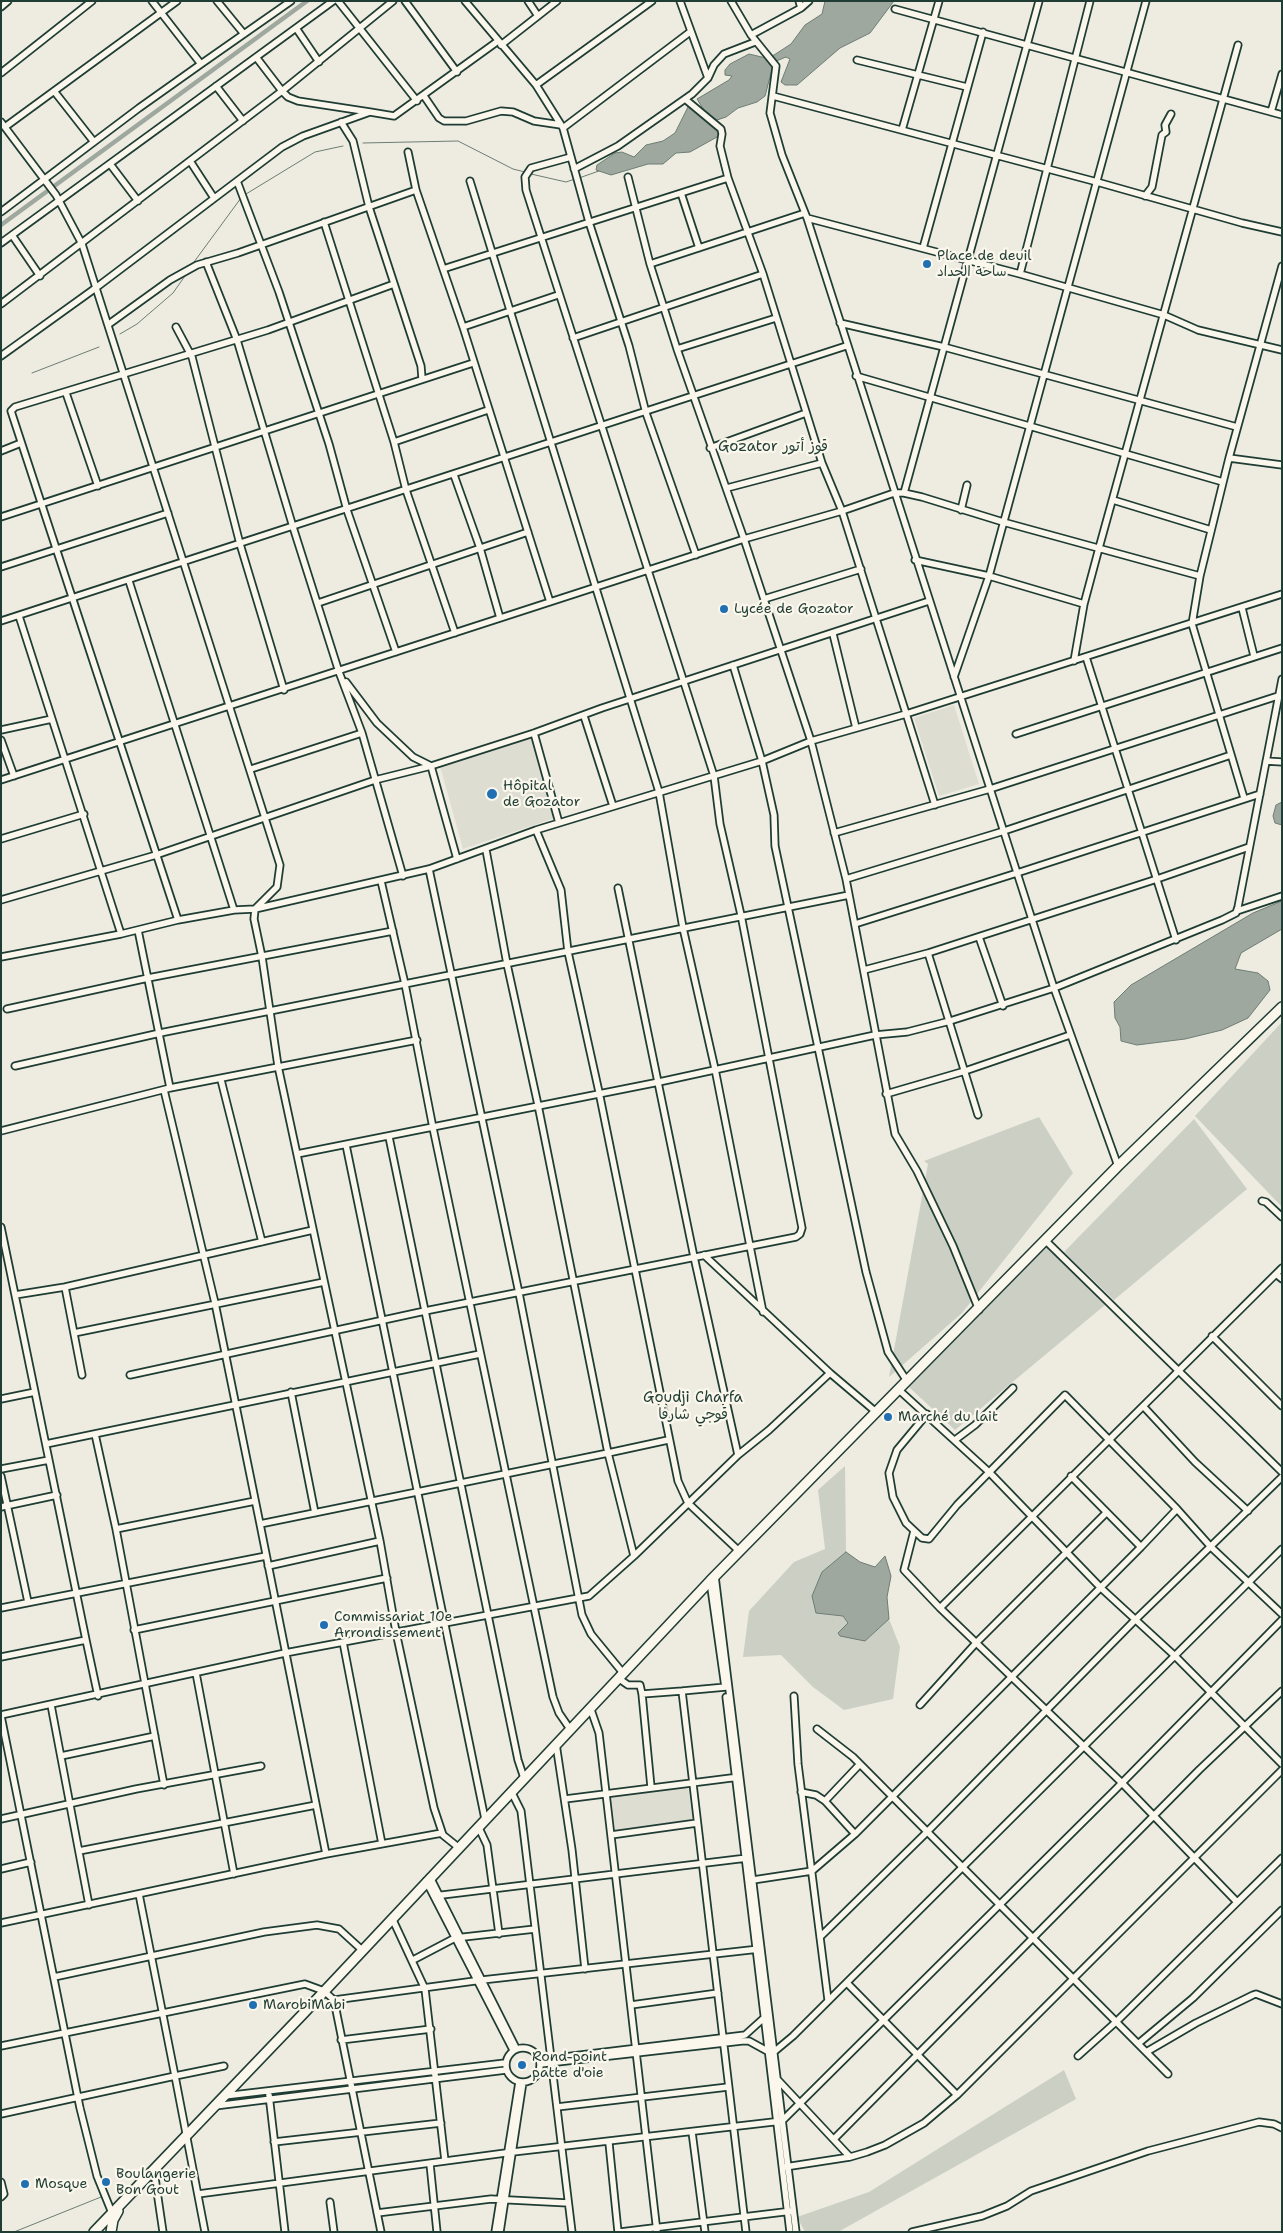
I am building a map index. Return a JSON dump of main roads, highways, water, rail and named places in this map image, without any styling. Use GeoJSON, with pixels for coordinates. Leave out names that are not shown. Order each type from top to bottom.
{"type":"FeatureCollection","features":[{"type":"Feature","properties":{"kind":"highway"},"geometry":{"type":"LineString","coordinates":[[94,2232],[186,2138],[712,1578],[979,1310],[1118,1166],[1282,1006]]}},
{"type":"Feature","properties":{"kind":"highway"},"geometry":{"type":"LineString","coordinates":[[110,2232],[113,2220],[122,2203]]}},
{"type":"Feature","properties":{"kind":"highway"},"geometry":{"type":"LineString","coordinates":[[100,2232],[109,2216]]}},
{"type":"Feature","properties":{"kind":"waterway"},"geometry":{"type":"LineString","coordinates":[[1,225],[307,1]]}},
{"type":"Feature","properties":{"kind":"waterway"},"geometry":{"type":"LineString","coordinates":[[363,143],[458,141],[513,169],[525,172]]}},
{"type":"Feature","properties":{"kind":"waterway"},"geometry":{"type":"LineString","coordinates":[[246,194],[315,152],[343,146]]}},
{"type":"Feature","properties":{"kind":"waterway"},"geometry":{"type":"LineString","coordinates":[[579,178],[599,171]]}},
{"type":"Feature","properties":{"kind":"waterway"},"geometry":{"type":"LineString","coordinates":[[531,174],[566,182],[575,179]]}},
{"type":"Feature","properties":{"kind":"waterway"},"geometry":{"type":"LineString","coordinates":[[194,262],[241,198]]}},
{"type":"Feature","properties":{"kind":"waterway"},"geometry":{"type":"LineString","coordinates":[[120,334],[137,324],[173,293],[187,273]]}},
{"type":"Feature","properties":{"kind":"waterway"},"geometry":{"type":"LineString","coordinates":[[32,373],[99,347]]}},
{"type":"Feature","properties":{"kind":"waterway"},"geometry":{"type":"LineString","coordinates":[[14,2232],[101,2197]]}},
{"type":"Feature","properties":{"kind":"place","name":"Place de deuil ساحة الحداد"},"geometry":{"type":"Point","coordinates":[927,264]}},
{"type":"Feature","properties":{"kind":"place","name":"Lycée de Gozator"},"geometry":{"type":"Point","coordinates":[724,609]}},
{"type":"Feature","properties":{"kind":"place","name":"Hôpital de Gozator"},"geometry":{"type":"Point","coordinates":[492,794]}},
{"type":"Feature","properties":{"kind":"place","name":"Marché du lait"},"geometry":{"type":"Point","coordinates":[888,1417]}},
{"type":"Feature","properties":{"kind":"place","name":"Commissariat 10e Arrondissement"},"geometry":{"type":"Point","coordinates":[324,1625]}},
{"type":"Feature","properties":{"kind":"place","name":"MarobiMabi"},"geometry":{"type":"Point","coordinates":[253,2005]}},
{"type":"Feature","properties":{"kind":"place","name":"Rond-point patte d'oie"},"geometry":{"type":"Point","coordinates":[522,2065]}},
{"type":"Feature","properties":{"kind":"place","name":"Boulangerie Bon Gout"},"geometry":{"type":"Point","coordinates":[106,2182]}},
{"type":"Feature","properties":{"kind":"place","name":"Mosque"},"geometry":{"type":"Point","coordinates":[25,2184]}},
{"type":"Feature","properties":{"kind":"district","name":"Gozator قوز أتور"},"geometry":{"type":"Point","coordinates":[773,447]}},
{"type":"Feature","properties":{"kind":"district","name":"Goudji Charfa قوجي شارفا"},"geometry":{"type":"Point","coordinates":[693,1406]}}]}
